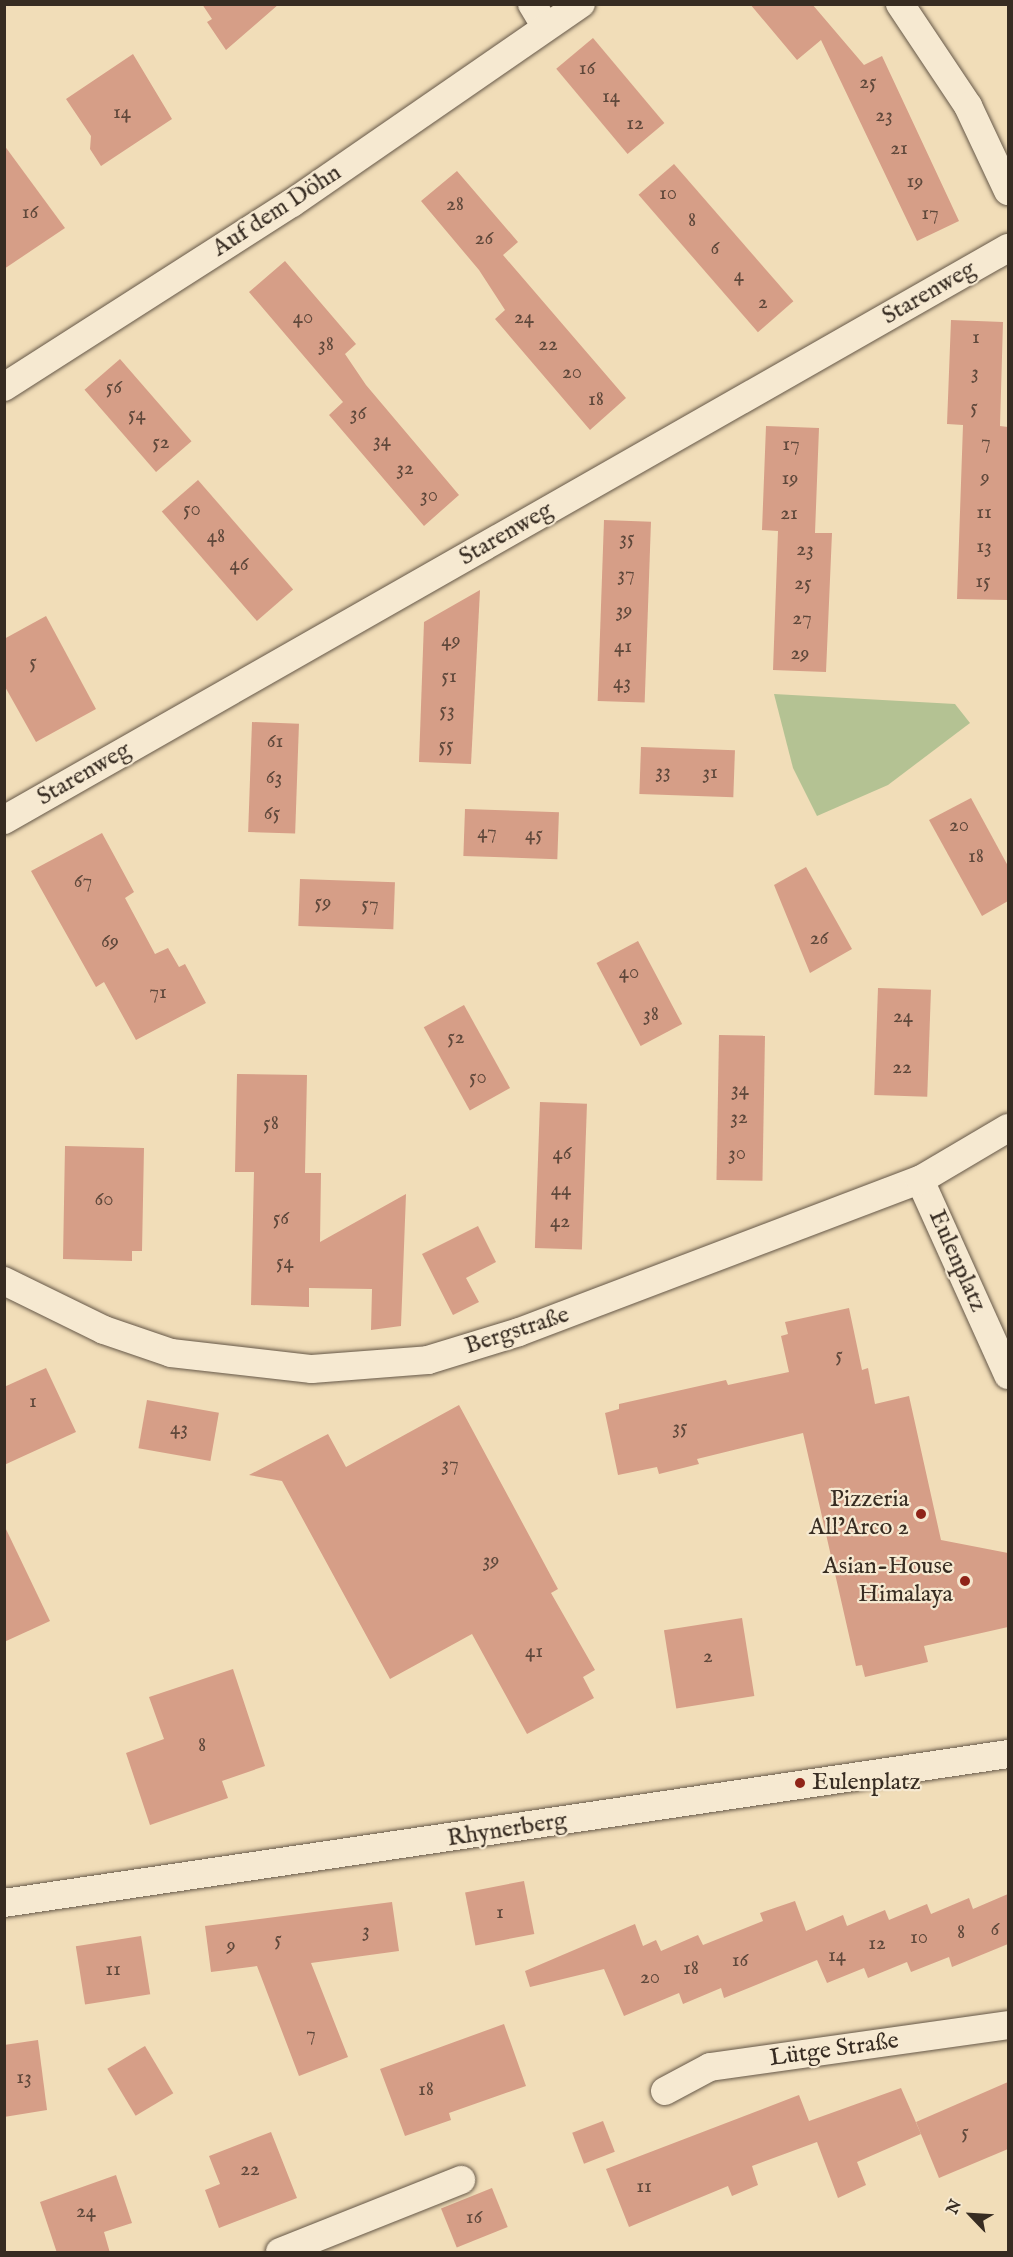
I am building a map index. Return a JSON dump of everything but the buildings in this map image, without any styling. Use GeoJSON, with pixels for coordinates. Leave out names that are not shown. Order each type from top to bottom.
{"type":"FeatureCollection","features":[{"type":"Feature","properties":{"kind":"street","name":"Auf dem Döhn"},"geometry":{"type":"LineString","coordinates":[[4,387],[292,203],[538,15],[581,4]]}},
{"type":"Feature","properties":{"kind":"street"},"geometry":{"type":"LineString","coordinates":[[900,4],[963,98],[1008,191]]}},
{"type":"Feature","properties":{"kind":"street","name":"Starenweg"},"geometry":{"type":"LineString","coordinates":[[4,820],[1008,248]]}},
{"type":"Feature","properties":{"kind":"street","name":"Bergstraße"},"geometry":{"type":"LineString","coordinates":[[5,1283],[104,1330],[171,1353],[312,1369],[428,1360],[562,1316],[920,1180],[1008,1128]]}},
{"type":"Feature","properties":{"kind":"street","name":"Eulenplatz"},"geometry":{"type":"LineString","coordinates":[[920,1180],[1008,1375]]}},
{"type":"Feature","properties":{"kind":"street","name":"Rhynerberg"},"geometry":{"type":"LineString","coordinates":[[4,1903],[1008,1754]]}},
{"type":"Feature","properties":{"kind":"street","name":"Lütge Straße"},"geometry":{"type":"LineString","coordinates":[[665,2091],[710,2067],[1008,2025]]}},
{"type":"Feature","properties":{"kind":"street"},"geometry":{"type":"LineString","coordinates":[[280,2253],[461,2180]]}},
{"type":"Feature","properties":{"kind":"green space"},"geometry":{"type":"Polygon","coordinates":[[[774,694],[955,704],[970,723],[888,785],[817,816],[793,768],[774,694]]]}},
{"type":"Feature","properties":{"kind":"place","name":"Pizzeria All’Arco 2"},"geometry":{"type":"Point","coordinates":[921,1514]}},
{"type":"Feature","properties":{"kind":"place","name":"Asian-House Himalaya"},"geometry":{"type":"Point","coordinates":[965,1581]}},
{"type":"Feature","properties":{"kind":"place","name":"Eulenplatz"},"geometry":{"type":"Point","coordinates":[800,1783]}}]}
